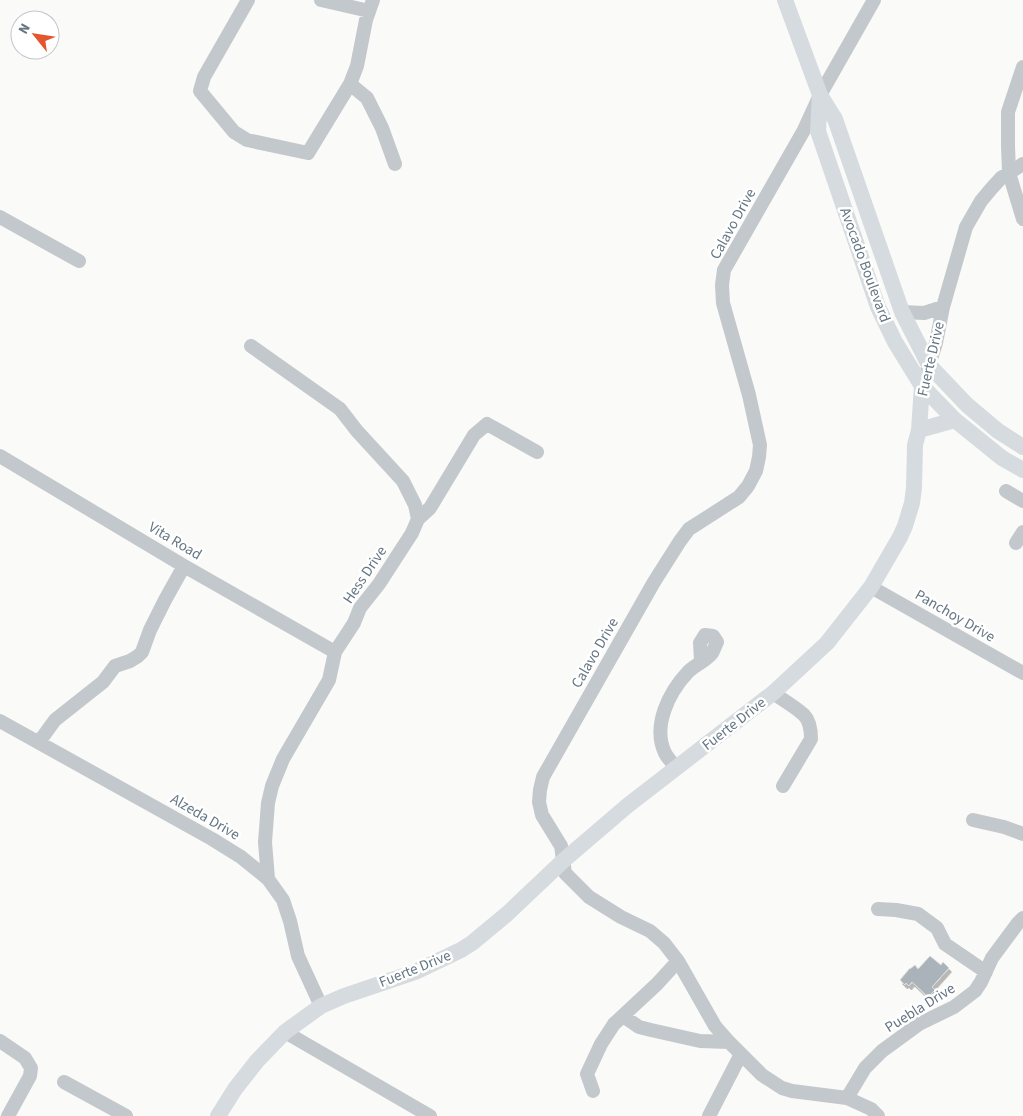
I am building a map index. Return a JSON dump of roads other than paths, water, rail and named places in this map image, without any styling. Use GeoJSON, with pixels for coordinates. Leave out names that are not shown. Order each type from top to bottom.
{"type":"FeatureCollection","features":[{"type":"Feature","properties":{"kind":"main road","name":"Avocado Boulevard"},"geometry":{"type":"LineString","coordinates":[[786,0],[820,96],[835,119],[902,312],[929,365],[967,405],[998,431],[1023,447]]}},
{"type":"Feature","properties":{"kind":"main road","name":"Avocado Boulevard"},"geometry":{"type":"LineString","coordinates":[[820,96],[818,131],[878,307],[895,342],[922,386],[955,420],[1002,458],[1023,470]]}},
{"type":"Feature","properties":{"kind":"main road","name":"Fuerte Drive"},"geometry":{"type":"LineString","coordinates":[[218,1116],[235,1089],[257,1061],[285,1032],[321,1006],[344,996],[415,972],[472,943],[627,806],[773,693],[827,643],[871,587],[900,538],[909,515],[914,488],[915,445],[919,430],[922,386]]}},
{"type":"Feature","properties":{"kind":"main road"},"geometry":{"type":"LineString","coordinates":[[919,430],[955,420]]}},
{"type":"Feature","properties":{"kind":"street"},"geometry":{"type":"LineString","coordinates":[[248,0],[204,77],[200,91],[234,132],[247,140],[308,153],[350,84],[357,66],[364,28],[371,5],[321,0]]}},
{"type":"Feature","properties":{"kind":"street","name":"Calavo Drive"},"geometry":{"type":"LineString","coordinates":[[874,0],[843,52],[804,130],[724,270],[722,285],[723,303],[749,395],[760,444],[756,471],[748,486],[739,497],[689,529],[680,541],[654,582],[543,776],[539,802],[542,815],[561,846],[565,873],[589,897],[621,917],[650,931],[664,943],[678,961],[715,1026],[762,1075],[792,1092],[847,1098],[871,1109],[878,1116]]}},
{"type":"Feature","properties":{"kind":"street"},"geometry":{"type":"LineString","coordinates":[[1023,67],[1008,112],[1009,172],[1023,219]]}},
{"type":"Feature","properties":{"kind":"street"},"geometry":{"type":"LineString","coordinates":[[350,84],[367,98],[382,128],[395,164]]}},
{"type":"Feature","properties":{"kind":"street","name":"Fuerte Drive"},"geometry":{"type":"LineString","coordinates":[[922,386],[936,343],[943,307],[966,227],[981,201],[991,189],[1001,178],[1023,164]]}},
{"type":"Feature","properties":{"kind":"street"},"geometry":{"type":"LineString","coordinates":[[0,217],[79,261]]}},
{"type":"Feature","properties":{"kind":"street"},"geometry":{"type":"LineString","coordinates":[[902,312],[924,313],[943,307]]}},
{"type":"Feature","properties":{"kind":"street"},"geometry":{"type":"LineString","coordinates":[[251,346],[340,408],[403,481],[415,505],[418,519]]}},
{"type":"Feature","properties":{"kind":"street","name":"Hess Drive"},"geometry":{"type":"LineString","coordinates":[[268,878],[265,842],[268,804],[272,786],[283,759],[329,680],[334,652],[354,623],[360,608],[379,584],[418,519],[430,508],[474,435],[486,424],[537,452]]}},
{"type":"Feature","properties":{"kind":"street","name":"Vita Road"},"geometry":{"type":"LineString","coordinates":[[0,456],[184,566],[334,652]]}},
{"type":"Feature","properties":{"kind":"street"},"geometry":{"type":"LineString","coordinates":[[1006,491],[1023,501]]}},
{"type":"Feature","properties":{"kind":"street"},"geometry":{"type":"LineString","coordinates":[[39,742],[55,720],[102,682],[115,666],[130,661],[142,652],[165,600],[184,566]]}},
{"type":"Feature","properties":{"kind":"street","name":"Panchoy Drive"},"geometry":{"type":"LineString","coordinates":[[871,587],[1023,673]]}},
{"type":"Feature","properties":{"kind":"street"},"geometry":{"type":"LineString","coordinates":[[677,768],[666,754],[662,737],[664,708],[688,671],[701,662]]}},
{"type":"Feature","properties":{"kind":"street"},"geometry":{"type":"LineString","coordinates":[[773,693],[805,716],[811,732],[811,739],[783,786]]}},
{"type":"Feature","properties":{"kind":"street","name":"Alzeda Drive"},"geometry":{"type":"LineString","coordinates":[[0,721],[212,838],[268,878],[283,900],[298,956],[321,1006]]}},
{"type":"Feature","properties":{"kind":"street"},"geometry":{"type":"LineString","coordinates":[[973,820],[1004,827],[1023,834]]}},
{"type":"Feature","properties":{"kind":"street"},"geometry":{"type":"LineString","coordinates":[[878,909],[918,914],[937,928],[945,944],[986,972]]}},
{"type":"Feature","properties":{"kind":"street","name":"Puebla Drive"},"geometry":{"type":"LineString","coordinates":[[847,1098],[865,1068],[882,1051],[919,1024],[954,1007],[975,991],[992,958],[1023,918]]}},
{"type":"Feature","properties":{"kind":"street"},"geometry":{"type":"LineString","coordinates":[[593,1091],[586,1074],[601,1044],[614,1024],[657,984],[678,961]]}},
{"type":"Feature","properties":{"kind":"street"},"geometry":{"type":"LineString","coordinates":[[623,1016],[639,1028],[700,1040],[729,1042]]}},
{"type":"Feature","properties":{"kind":"street"},"geometry":{"type":"LineString","coordinates":[[285,1032],[430,1116]]}},
{"type":"Feature","properties":{"kind":"street"},"geometry":{"type":"LineString","coordinates":[[0,1041],[25,1058],[31,1068],[30,1076],[8,1116]]}},
{"type":"Feature","properties":{"kind":"street"},"geometry":{"type":"LineString","coordinates":[[709,1116],[741,1054]]}},
{"type":"Feature","properties":{"kind":"street"},"geometry":{"type":"LineString","coordinates":[[64,1082],[126,1116]]}}]}
